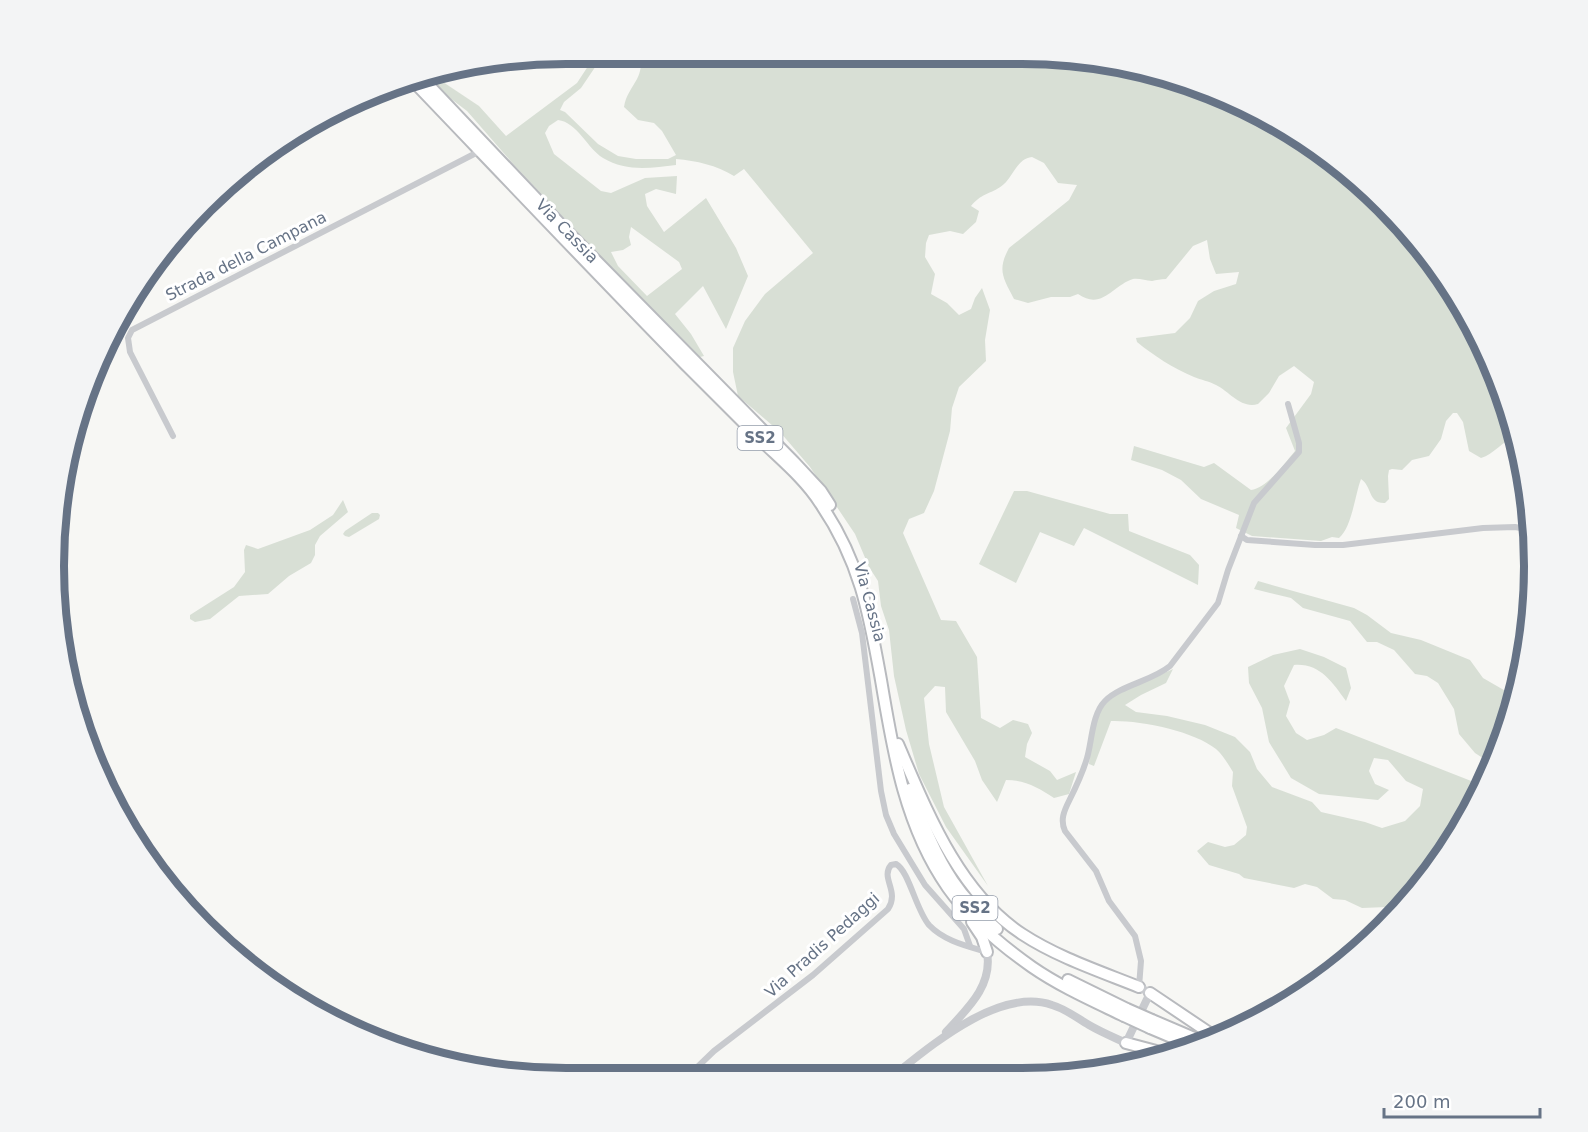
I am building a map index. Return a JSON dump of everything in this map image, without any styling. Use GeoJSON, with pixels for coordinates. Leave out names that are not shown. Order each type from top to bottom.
{"type":"FeatureCollection","features":[{"type":"Feature","properties":{"kind":"highway","name":"Via Cassia"},"geometry":{"type":"LineString","coordinates":[[428,84],[566,230],[821,491],[852,543],[871,592],[898,744],[910,788],[930,839],[953,881],[977,910],[1013,945],[1039,964],[1125,1013]]}},
{"type":"Feature","properties":{"kind":"highway","name":"Via Cassia"},"geometry":{"type":"LineString","coordinates":[[419,87],[819,500],[851,558],[864,594],[892,744],[908,803],[924,844],[948,888],[974,918],[1011,952],[1034,969],[1059,984],[1125,1013],[1192,1038]]}},
{"type":"Feature","properties":{"kind":"highway"},"geometry":{"type":"LineString","coordinates":[[898,744],[939,836],[970,882],[992,908],[1020,933],[1048,950],[1138,987]]}},
{"type":"Feature","properties":{"kind":"highway"},"geometry":{"type":"LineString","coordinates":[[948,888],[957,904],[981,934],[987,952]]}},
{"type":"Feature","properties":{"kind":"highway"},"geometry":{"type":"LineString","coordinates":[[1150,993],[1207,1032]]}},
{"type":"Feature","properties":{"kind":"highway","name":"Via Cassia"},"geometry":{"type":"LineString","coordinates":[[1151,1024],[1183,1041]]}},
{"type":"Feature","properties":{"kind":"highway"},"geometry":{"type":"LineString","coordinates":[[1126,1043],[1152,1050]]}},
{"type":"Feature","properties":{"kind":"street"},"geometry":{"type":"LineString","coordinates":[[454,124],[505,181],[520,193]]}},
{"type":"Feature","properties":{"kind":"street","name":"Strada della Campana"},"geometry":{"type":"LineString","coordinates":[[173,436],[130,352],[128,338],[132,330],[478,152]]}},
{"type":"Feature","properties":{"kind":"street"},"geometry":{"type":"LineString","coordinates":[[903,1068],[941,1038],[997,1008],[1030,1001],[1062,1008],[1103,1033],[1126,1043],[1150,993],[1138,987],[1141,961],[1136,940],[1109,901],[1095,871],[1065,831],[1062,824],[1064,812],[1086,762],[1100,708],[1112,696],[1162,672],[1176,660],[1218,603],[1257,498],[1299,452],[1299,443],[1288,404]]}},
{"type":"Feature","properties":{"kind":"street"},"geometry":{"type":"LineString","coordinates":[[1241,537],[1247,540],[1334,546],[1483,528],[1522,528]]}},
{"type":"Feature","properties":{"kind":"street"},"geometry":{"type":"LineString","coordinates":[[853,599],[862,633],[881,791],[886,815],[894,834],[921,879],[963,927],[970,946]]}},
{"type":"Feature","properties":{"kind":"street","name":"Via Pradis Pedaggi"},"geometry":{"type":"LineString","coordinates":[[697,1068],[725,1042],[813,975],[888,909],[893,896],[887,873],[891,865],[896,864],[902,869],[917,905],[930,926],[946,937],[987,952]]}},
{"type":"Feature","properties":{"kind":"street"},"geometry":{"type":"LineString","coordinates":[[941,1038],[979,994],[988,973],[987,952]]}},
{"type":"Feature","properties":{"kind":"shaded area"},"geometry":{"type":"Polygon","coordinates":[[[589,64],[597,64],[581,88],[564,102],[560,110],[565,112],[598,144],[618,156],[636,159],[668,159],[676,155],[662,131],[654,123],[638,120],[624,107],[641,64],[1022,64],[1120,74],[1183,91],[1244,116],[1301,149],[1353,189],[1377,211],[1420,261],[1456,315],[1485,374],[1507,440],[1481,458],[1469,451],[1463,422],[1457,413],[1453,413],[1446,421],[1441,439],[1429,456],[1412,460],[1402,470],[1389,470],[1389,499],[1385,503],[1380,503],[1373,498],[1361,479],[1350,519],[1339,538],[1332,537],[1321,541],[1252,536],[1236,528],[1239,515],[1201,499],[1181,480],[1162,470],[1131,460],[1134,446],[1204,467],[1214,463],[1251,490],[1269,480],[1295,451],[1286,428],[1311,394],[1314,382],[1294,366],[1279,376],[1269,393],[1258,404],[1252,405],[1241,402],[1221,388],[1171,366],[1137,342],[1136,338],[1175,333],[1190,318],[1198,301],[1214,291],[1236,284],[1239,272],[1216,274],[1210,259],[1207,240],[1193,246],[1166,279],[1152,281],[1133,279],[1094,300],[1078,294],[1070,297],[1051,297],[1028,303],[1014,299],[1002,268],[1009,248],[1069,200],[1077,185],[1058,183],[1044,163],[1032,157],[1019,164],[1004,184],[979,198],[971,206],[979,211],[976,222],[963,234],[950,231],[929,235],[925,257],[935,274],[931,294],[947,303],[959,315],[971,309],[982,288],[990,310],[985,340],[986,361],[959,387],[952,408],[950,431],[934,491],[924,513],[909,519],[903,533],[941,620],[956,621],[977,657],[981,718],[1000,728],[1013,720],[1028,724],[1032,733],[1025,757],[1050,771],[1057,780],[1076,772],[1069,794],[1054,798],[1032,785],[1006,780],[997,802],[982,780],[975,761],[946,712],[945,687],[935,686],[924,698],[929,744],[944,807],[988,886],[946,827],[919,774],[894,676],[889,630],[881,606],[878,581],[869,567],[855,534],[810,467],[780,432],[738,396],[733,372],[733,348],[745,321],[765,294],[813,253],[744,169],[734,176],[706,164],[676,159],[676,165],[630,167],[612,162],[597,154],[571,125],[558,120],[549,126],[545,133],[554,154],[601,191],[611,193],[645,178],[677,176],[676,194],[656,189],[645,194],[647,206],[664,232],[706,198],[736,248],[748,276],[726,329],[703,286],[675,314],[691,334],[704,356],[696,358],[515,166],[467,111],[434,83],[442,81],[479,106],[506,136],[577,83],[589,64]],[[631,227],[629,237],[631,245],[623,250],[611,252],[618,266],[647,296],[682,269],[679,262],[631,227]]]}},
{"type":"Feature","properties":{"kind":"shaded area"},"geometry":{"type":"Polygon","coordinates":[[[1014,491],[1027,491],[1110,514],[1128,514],[1129,531],[1190,555],[1199,565],[1198,585],[1084,528],[1074,546],[1040,532],[1016,583],[979,564],[1014,491]]]}},
{"type":"Feature","properties":{"kind":"shaded area"},"geometry":{"type":"Polygon","coordinates":[[[343,500],[348,512],[320,536],[315,545],[315,555],[311,563],[289,576],[268,594],[239,596],[210,619],[195,622],[190,619],[190,615],[234,587],[245,572],[244,550],[246,545],[258,549],[310,530],[333,515],[343,500]]]}},
{"type":"Feature","properties":{"kind":"shaded area"},"geometry":{"type":"Polygon","coordinates":[[[372,513],[378,513],[379,519],[349,537],[343,534],[345,531],[372,513]]]}},
{"type":"Feature","properties":{"kind":"shaded area"},"geometry":{"type":"Polygon","coordinates":[[[1258,581],[1354,608],[1391,633],[1421,640],[1470,660],[1483,678],[1507,692],[1485,759],[1475,753],[1459,734],[1454,709],[1438,683],[1427,676],[1415,674],[1394,650],[1377,642],[1367,642],[1350,621],[1303,608],[1291,598],[1254,589],[1258,581]]]}},
{"type":"Feature","properties":{"kind":"shaded area"},"geometry":{"type":"Polygon","coordinates":[[[1300,649],[1346,668],[1351,688],[1346,701],[1325,675],[1311,667],[1294,665],[1284,686],[1290,702],[1286,716],[1296,733],[1307,740],[1324,735],[1336,728],[1474,782],[1439,845],[1389,908],[1362,908],[1345,900],[1333,899],[1317,887],[1305,884],[1294,888],[1244,878],[1239,874],[1209,865],[1197,851],[1208,842],[1225,847],[1234,845],[1246,835],[1247,827],[1232,786],[1233,772],[1219,751],[1194,737],[1136,722],[1111,721],[1094,766],[1089,764],[1096,722],[1107,703],[1124,691],[1173,669],[1166,683],[1125,705],[1136,712],[1167,716],[1205,725],[1235,737],[1250,752],[1257,769],[1272,787],[1312,802],[1321,812],[1382,828],[1405,821],[1420,806],[1423,789],[1406,781],[1388,760],[1374,758],[1369,771],[1375,784],[1389,790],[1378,800],[1319,794],[1291,778],[1269,742],[1262,708],[1249,683],[1248,667],[1273,655],[1300,649]]]}}]}
